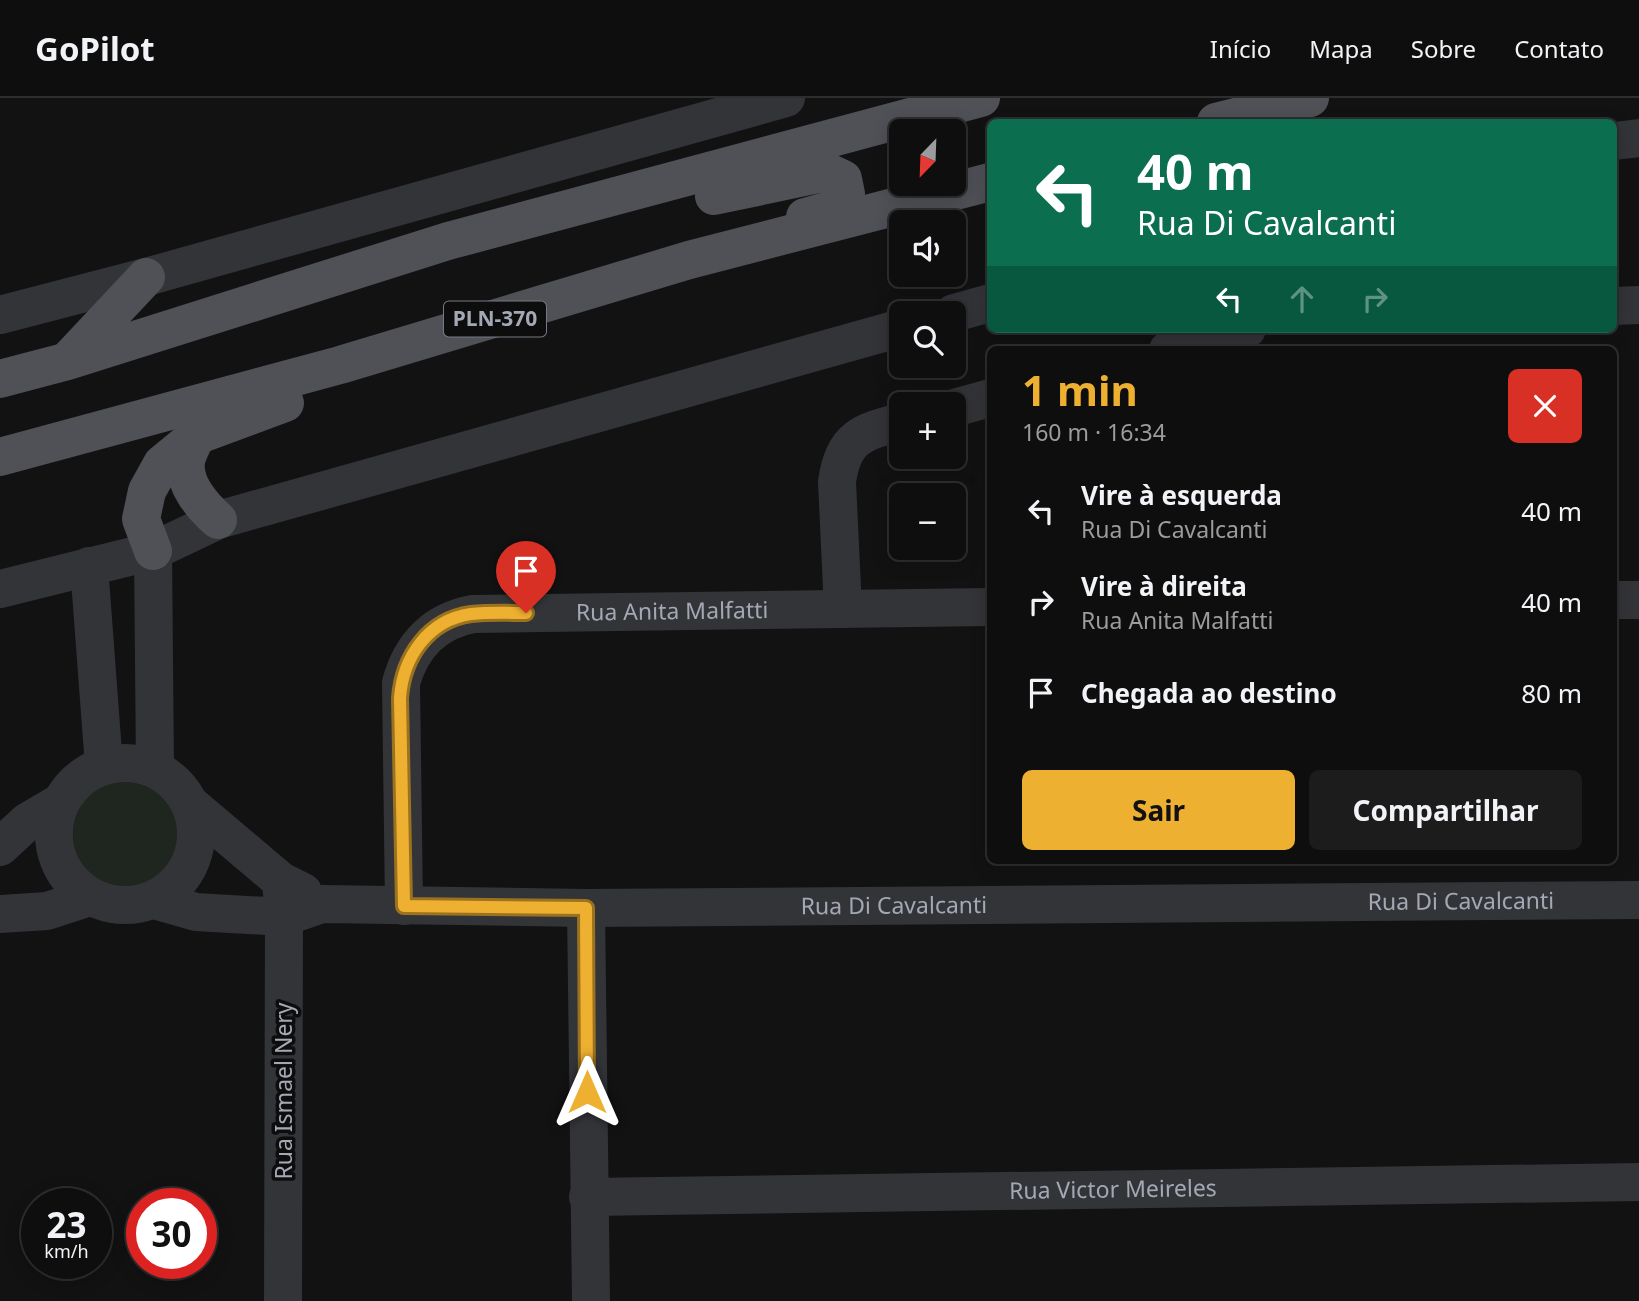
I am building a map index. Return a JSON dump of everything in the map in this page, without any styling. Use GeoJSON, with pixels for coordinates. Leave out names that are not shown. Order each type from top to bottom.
{"type":"FeatureCollection","features":[{"type":"Feature","properties":{"kind":"main road"},"geometry":{"type":"LineString","coordinates":[[0,380],[448,241],[981,98]]}},
{"type":"Feature","properties":{"kind":"main road"},"geometry":{"type":"LineString","coordinates":[[1228,119],[1310,98]]}},
{"type":"Feature","properties":{"kind":"main road"},"geometry":{"type":"LineString","coordinates":[[448,241],[520,243],[753,186],[828,172],[843,179],[846,194],[837,208],[725,240],[690,260]]}},
{"type":"Feature","properties":{"kind":"main road","name":"PLN-370"},"geometry":{"type":"LineString","coordinates":[[0,457],[340,365],[690,260],[987,182]]}},
{"type":"Feature","properties":{"kind":"main road"},"geometry":{"type":"LineString","coordinates":[[68,361],[146,277]]}},
{"type":"Feature","properties":{"kind":"main road"},"geometry":{"type":"LineString","coordinates":[[153,551],[141,519],[147,491],[162,464],[196,436],[281,405],[340,365]]}},
{"type":"Feature","properties":{"kind":"main road"},"geometry":{"type":"LineString","coordinates":[[196,436],[186,463],[190,483],[203,507],[218,520]]}},
{"type":"Feature","properties":{"kind":"street"},"geometry":{"type":"LineString","coordinates":[[0,315],[146,277],[786,98]]}},
{"type":"Feature","properties":{"kind":"street"},"geometry":{"type":"LineString","coordinates":[[1617,141],[1639,138]]}},
{"type":"Feature","properties":{"kind":"street"},"geometry":{"type":"LineString","coordinates":[[966,310],[987,304]]}},
{"type":"Feature","properties":{"kind":"street"},"geometry":{"type":"LineString","coordinates":[[1617,306],[1639,305]]}},
{"type":"Feature","properties":{"kind":"street"},"geometry":{"type":"LineString","coordinates":[[0,589],[153,551],[218,520],[889,331]]}},
{"type":"Feature","properties":{"kind":"street"},"geometry":{"type":"LineString","coordinates":[[1183,346],[1232,333]]}},
{"type":"Feature","properties":{"kind":"street"},"geometry":{"type":"LineString","coordinates":[[966,405],[987,399]]}},
{"type":"Feature","properties":{"kind":"street"},"geometry":{"type":"LineString","coordinates":[[843,609],[837,482],[839,466],[847,450],[867,431],[889,425]]}},
{"type":"Feature","properties":{"kind":"street"},"geometry":{"type":"LineString","coordinates":[[153,551],[155,769]]}},
{"type":"Feature","properties":{"kind":"street"},"geometry":{"type":"LineString","coordinates":[[89,566],[104,766]]}},
{"type":"Feature","properties":{"kind":"street"},"geometry":{"type":"LineString","coordinates":[[1617,600],[1639,600]]}},
{"type":"Feature","properties":{"kind":"street","name":"Rua Anita Malfatti"},"geometry":{"type":"LineString","coordinates":[[404,906],[401,683],[405,667],[414,650],[433,630],[452,619],[472,614],[987,607]]}},
{"type":"Feature","properties":{"kind":"street"},"geometry":{"type":"LineString","coordinates":[[190,804],[196,822],[192,860],[183,877],[170,891],[154,900],[132,906],[111,905],[90,897],[73,884],[60,866],[54,845],[54,823],[61,802],[71,786],[86,774],[104,766],[138,764],[155,769],[176,784],[190,804],[283,899]]}},
{"type":"Feature","properties":{"kind":"street"},"geometry":{"type":"LineString","coordinates":[[0,846],[27,822],[61,802]]}},
{"type":"Feature","properties":{"kind":"street"},"geometry":{"type":"LineString","coordinates":[[0,914],[47,911],[90,897]]}},
{"type":"Feature","properties":{"kind":"street","name":"Rua Di Cavalcanti"},"geometry":{"type":"LineString","coordinates":[[154,900],[196,912],[283,899],[323,904],[586,908],[1639,900]]}},
{"type":"Feature","properties":{"kind":"street","name":"Rua Ismael Nery"},"geometry":{"type":"LineString","coordinates":[[283,899],[283,1301]]}},
{"type":"Feature","properties":{"kind":"street"},"geometry":{"type":"LineString","coordinates":[[586,908],[591,1301]]}},
{"type":"Feature","properties":{"kind":"street","name":"Rua Victor Meireles"},"geometry":{"type":"LineString","coordinates":[[588,1197],[1639,1182]]}},
{"type":"Feature","properties":{"kind":"shaded area"},"geometry":{"type":"Polygon","coordinates":[[[126,781],[146,785],[163,797],[175,814],[179,834],[175,854],[163,871],[146,883],[126,887],[106,883],[89,871],[77,854],[73,834],[77,814],[89,797],[106,785],[126,781]]]}},
{"type":"Feature","properties":{"kind":"route"},"geometry":{"type":"LineString","coordinates":[[526,613],[472,614],[452,619],[425,637],[405,667],[400,698],[404,906],[586,908],[587,1092]]}}]}
